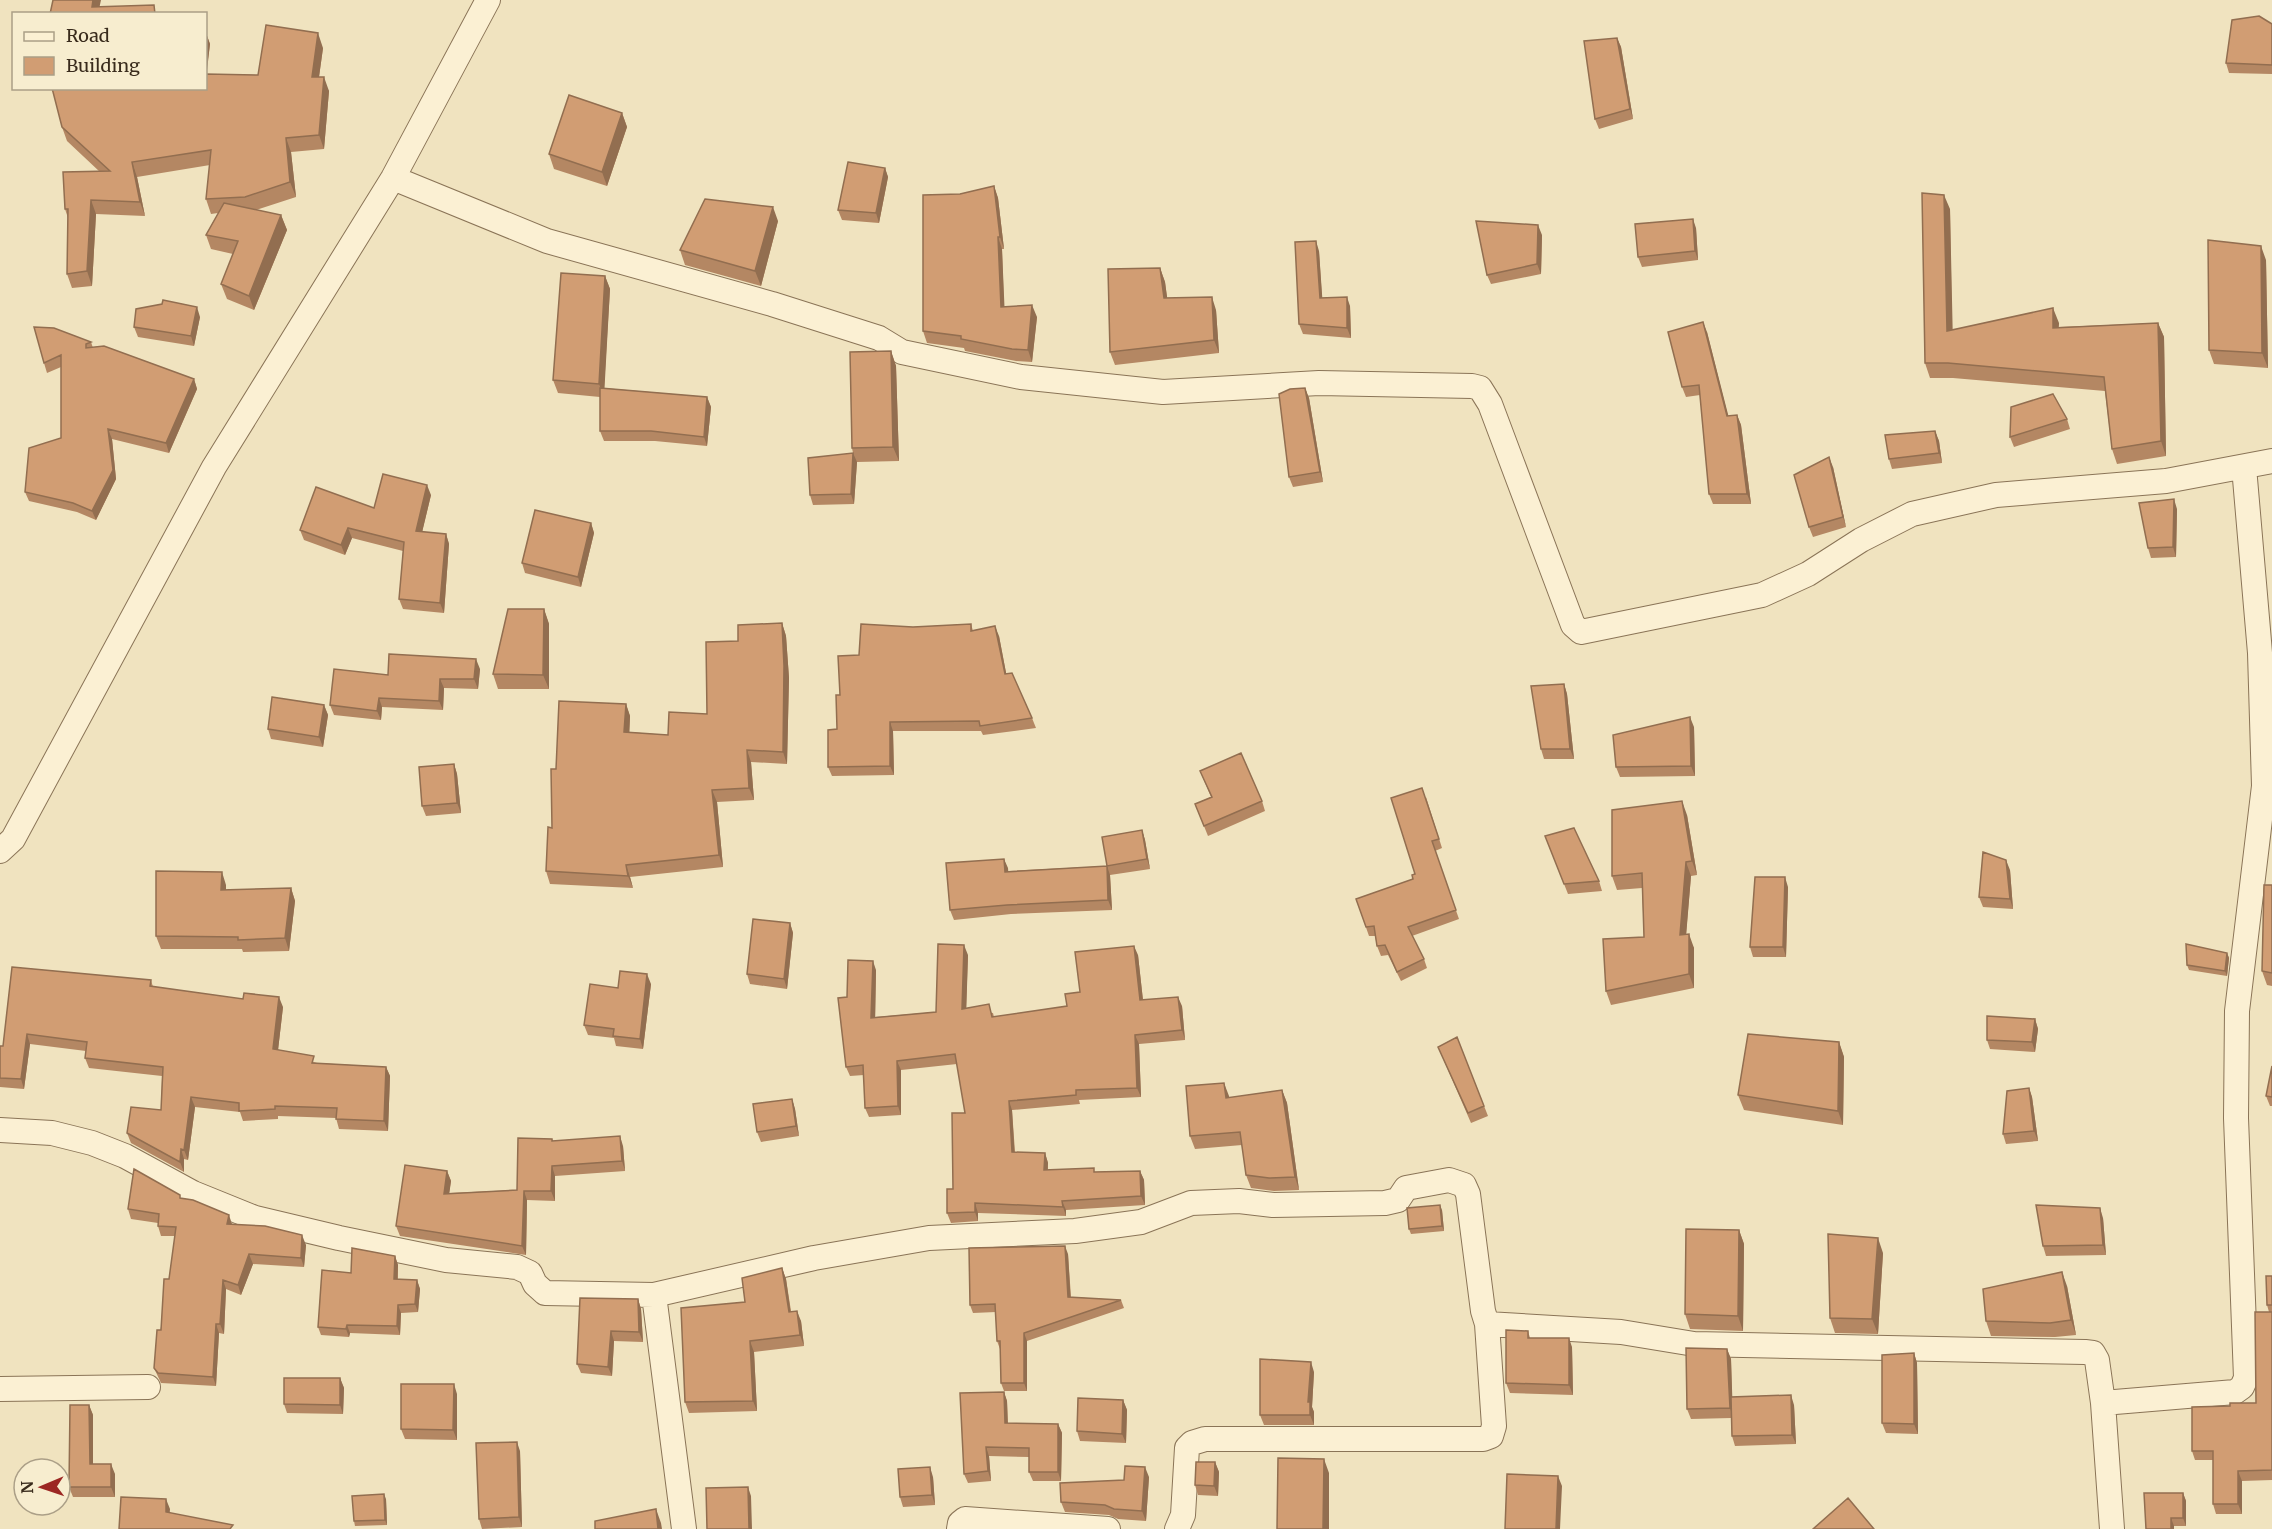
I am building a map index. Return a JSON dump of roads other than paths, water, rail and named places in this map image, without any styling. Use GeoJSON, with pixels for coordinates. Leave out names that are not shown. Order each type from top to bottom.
{"type":"FeatureCollection","features":[{"type":"Feature","properties":{"kind":"street"},"geometry":{"type":"LineString","coordinates":[[0,851],[13,839],[214,467],[393,178],[488,0]]}},
{"type":"Feature","properties":{"kind":"street"},"geometry":{"type":"LineString","coordinates":[[393,178],[547,241],[772,304],[879,338],[902,352],[1021,377],[1162,392],[1319,383],[1480,388],[1490,404],[1573,625],[1581,632],[1762,595],[1808,574],[1861,540],[1912,514],[1996,495],[2166,482],[2272,461]]}},
{"type":"Feature","properties":{"kind":"street"},"geometry":{"type":"LineString","coordinates":[[2103,1403],[2235,1392],[2242,1387],[2246,1378],[2236,1118],[2237,1011],[2264,786],[2260,653],[2244,466]]}},
{"type":"Feature","properties":{"kind":"street"},"geometry":{"type":"LineString","coordinates":[[0,1130],[52,1133],[92,1143],[125,1156],[193,1193],[255,1218],[446,1260],[517,1267],[530,1273],[535,1284],[545,1293],[654,1296],[814,1258],[929,1238],[1075,1231],[1141,1222],[1191,1203],[1239,1201],[1273,1205],[1385,1203],[1398,1200],[1406,1188],[1449,1180],[1464,1185],[1468,1194],[1484,1311],[1488,1324],[1494,1426],[1491,1436],[1472,1439],[1205,1439],[1192,1443],[1187,1448],[1183,1515],[1177,1529]]}},
{"type":"Feature","properties":{"kind":"street"},"geometry":{"type":"LineString","coordinates":[[654,1296],[684,1529]]}},
{"type":"Feature","properties":{"kind":"street"},"geometry":{"type":"LineString","coordinates":[[1488,1324],[1621,1332],[1694,1344],[2093,1353],[2097,1360],[2103,1403],[2112,1529]]}},
{"type":"Feature","properties":{"kind":"street"},"geometry":{"type":"LineString","coordinates":[[0,1389],[148,1387]]}},
{"type":"Feature","properties":{"kind":"street"},"geometry":{"type":"LineString","coordinates":[[959,1529],[960,1523],[965,1519],[1108,1529]]}}]}
